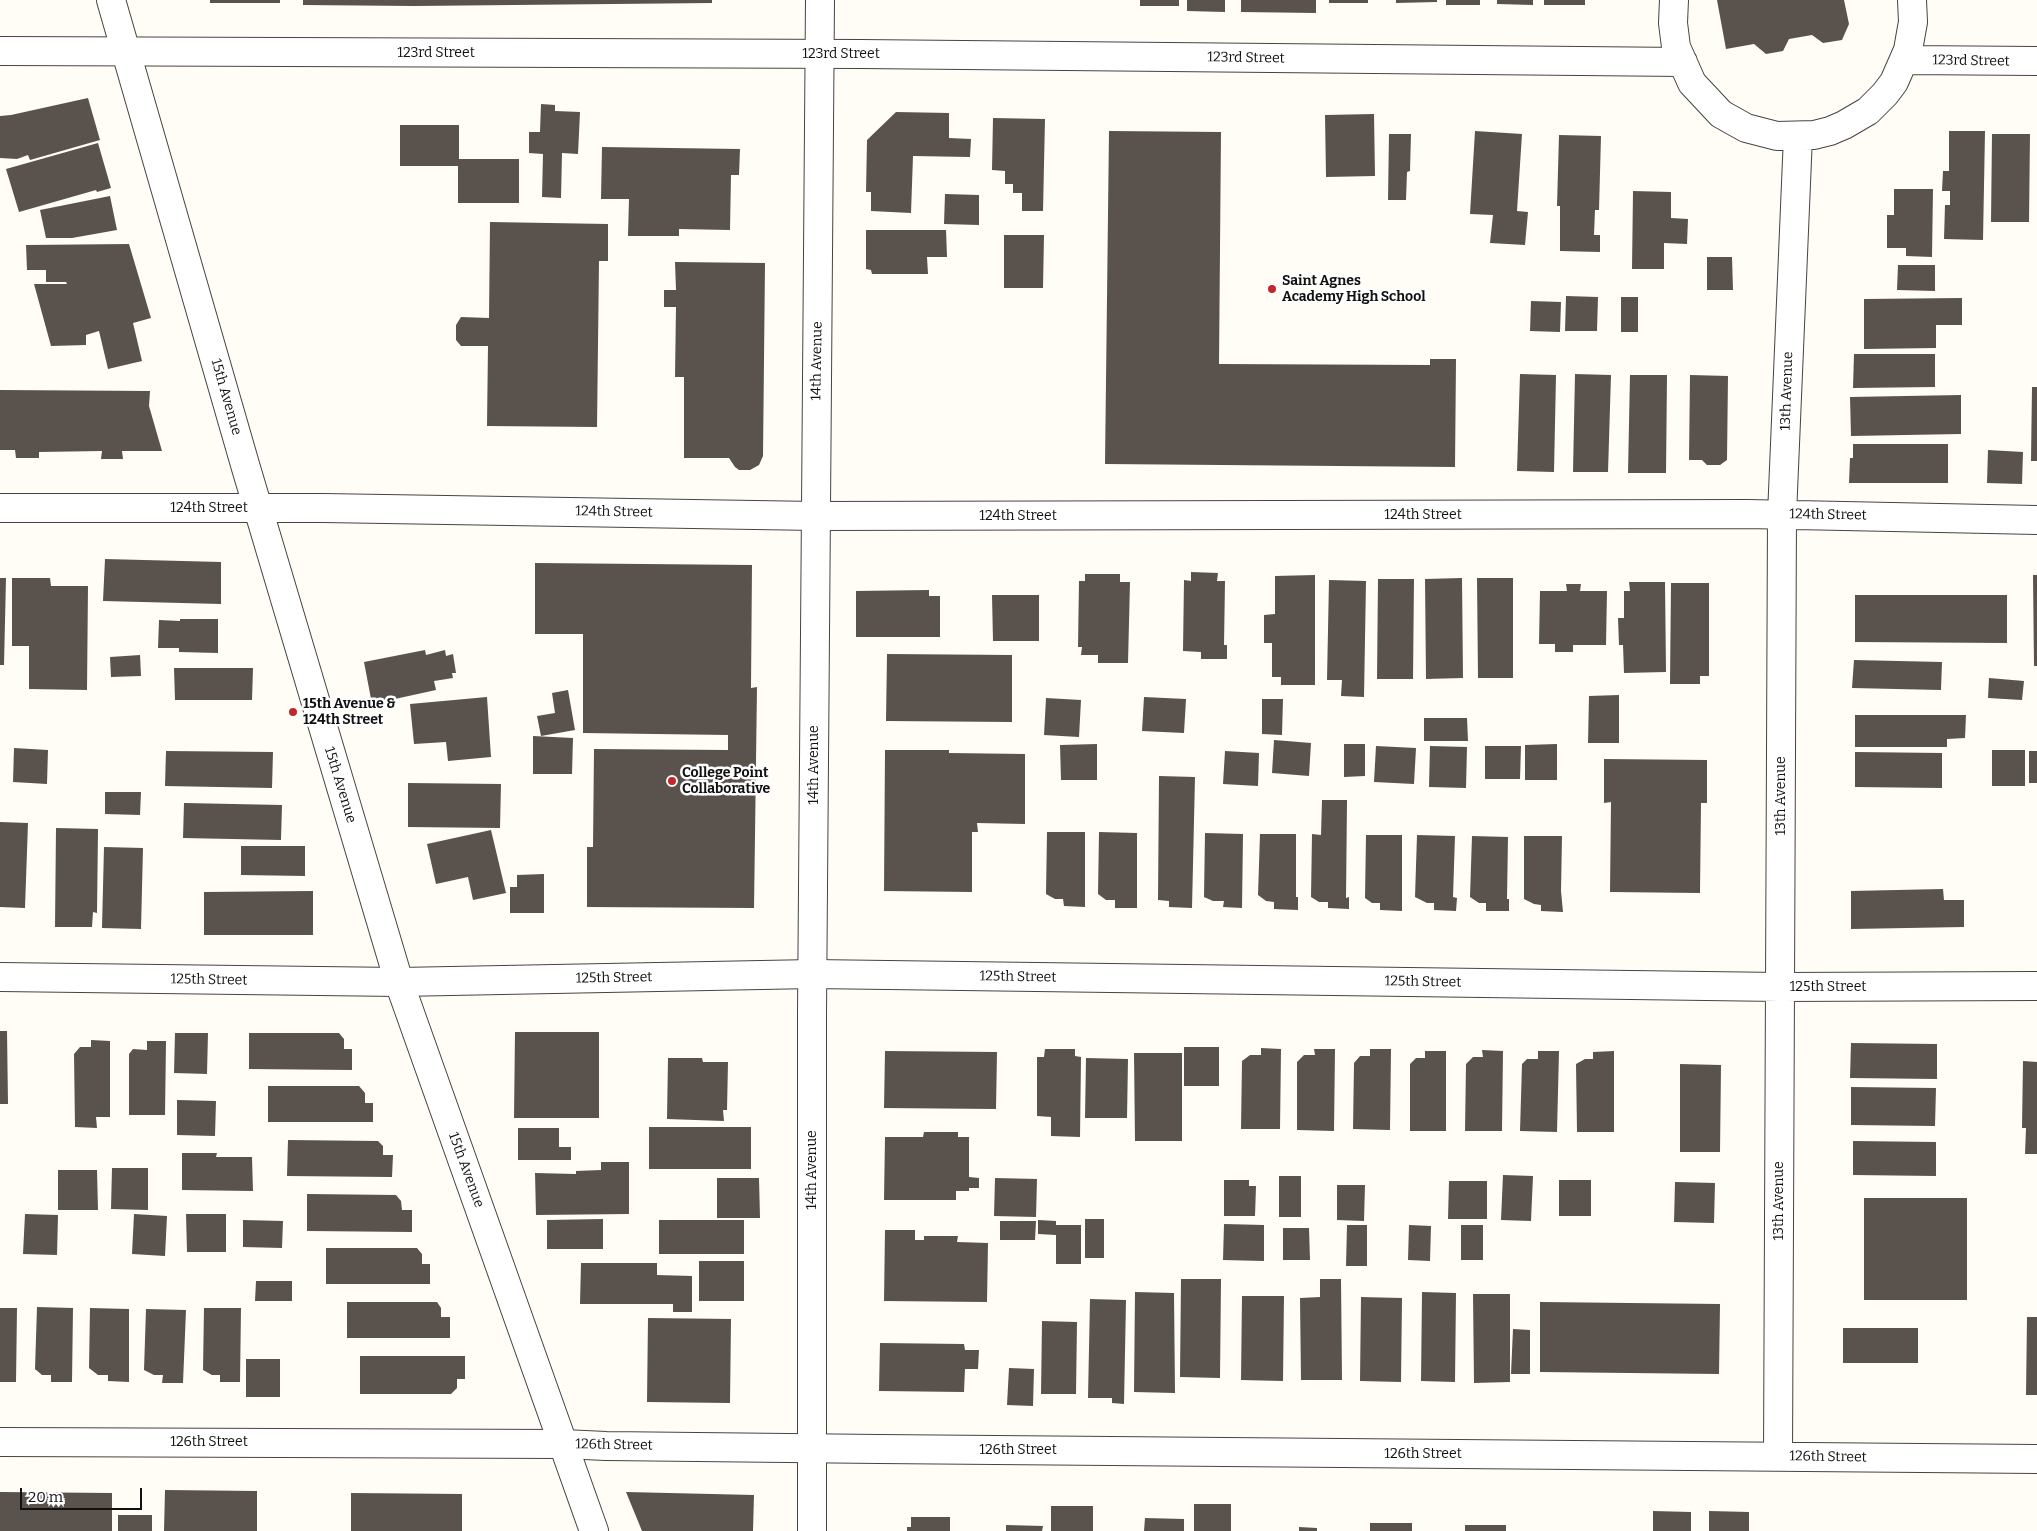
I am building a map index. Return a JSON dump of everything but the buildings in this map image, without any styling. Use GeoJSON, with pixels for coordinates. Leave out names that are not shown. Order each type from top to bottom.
{"type":"FeatureCollection","features":[{"type":"Feature","properties":{"kind":"street","name":"15th Avenue"},"geometry":{"type":"LineString","coordinates":[[111,0],[258,508],[399,982],[594,1531]]}},
{"type":"Feature","properties":{"kind":"street","name":"14th Avenue"},"geometry":{"type":"LineString","coordinates":[[812,1531],[813,974],[820,0]]}},
{"type":"Feature","properties":{"kind":"street"},"geometry":{"type":"LineString","coordinates":[[1674,0],[1673,23],[1676,47],[1692,83],[1721,114],[1746,128],[1777,136],[1814,135],[1830,131],[1868,111],[1894,82],[1905,60],[1912,22],[1912,0]]}},
{"type":"Feature","properties":{"kind":"street","name":"123rd Street"},"geometry":{"type":"LineString","coordinates":[[0,51],[820,54],[1683,62]]}},
{"type":"Feature","properties":{"kind":"street","name":"123rd Street"},"geometry":{"type":"LineString","coordinates":[[1905,60],[2037,61]]}},
{"type":"Feature","properties":{"kind":"street","name":"13th Avenue"},"geometry":{"type":"LineString","coordinates":[[1778,1456],[1782,515],[1798,136]]}},
{"type":"Feature","properties":{"kind":"street","name":"124th Street"},"geometry":{"type":"LineString","coordinates":[[0,508],[258,508],[816,516],[1782,515],[2037,520]]}},
{"type":"Feature","properties":{"kind":"street","name":"125th Street"},"geometry":{"type":"LineString","coordinates":[[0,978],[399,982],[813,974],[1780,987],[2037,986]]}},
{"type":"Feature","properties":{"kind":"street","name":"126th Street"},"geometry":{"type":"LineString","coordinates":[[0,1442],[563,1444],[606,1446],[2037,1459]]}},
{"type":"Feature","properties":{"kind":"place","name":"Saint Agnes Academy High School"},"geometry":{"type":"Point","coordinates":[1272,289]}},
{"type":"Feature","properties":{"kind":"place","name":"15th Avenue & 124th Street"},"geometry":{"type":"Point","coordinates":[293,712]}},
{"type":"Feature","properties":{"kind":"place","name":"College Point Collaborative"},"geometry":{"type":"Point","coordinates":[672,781]}}]}
